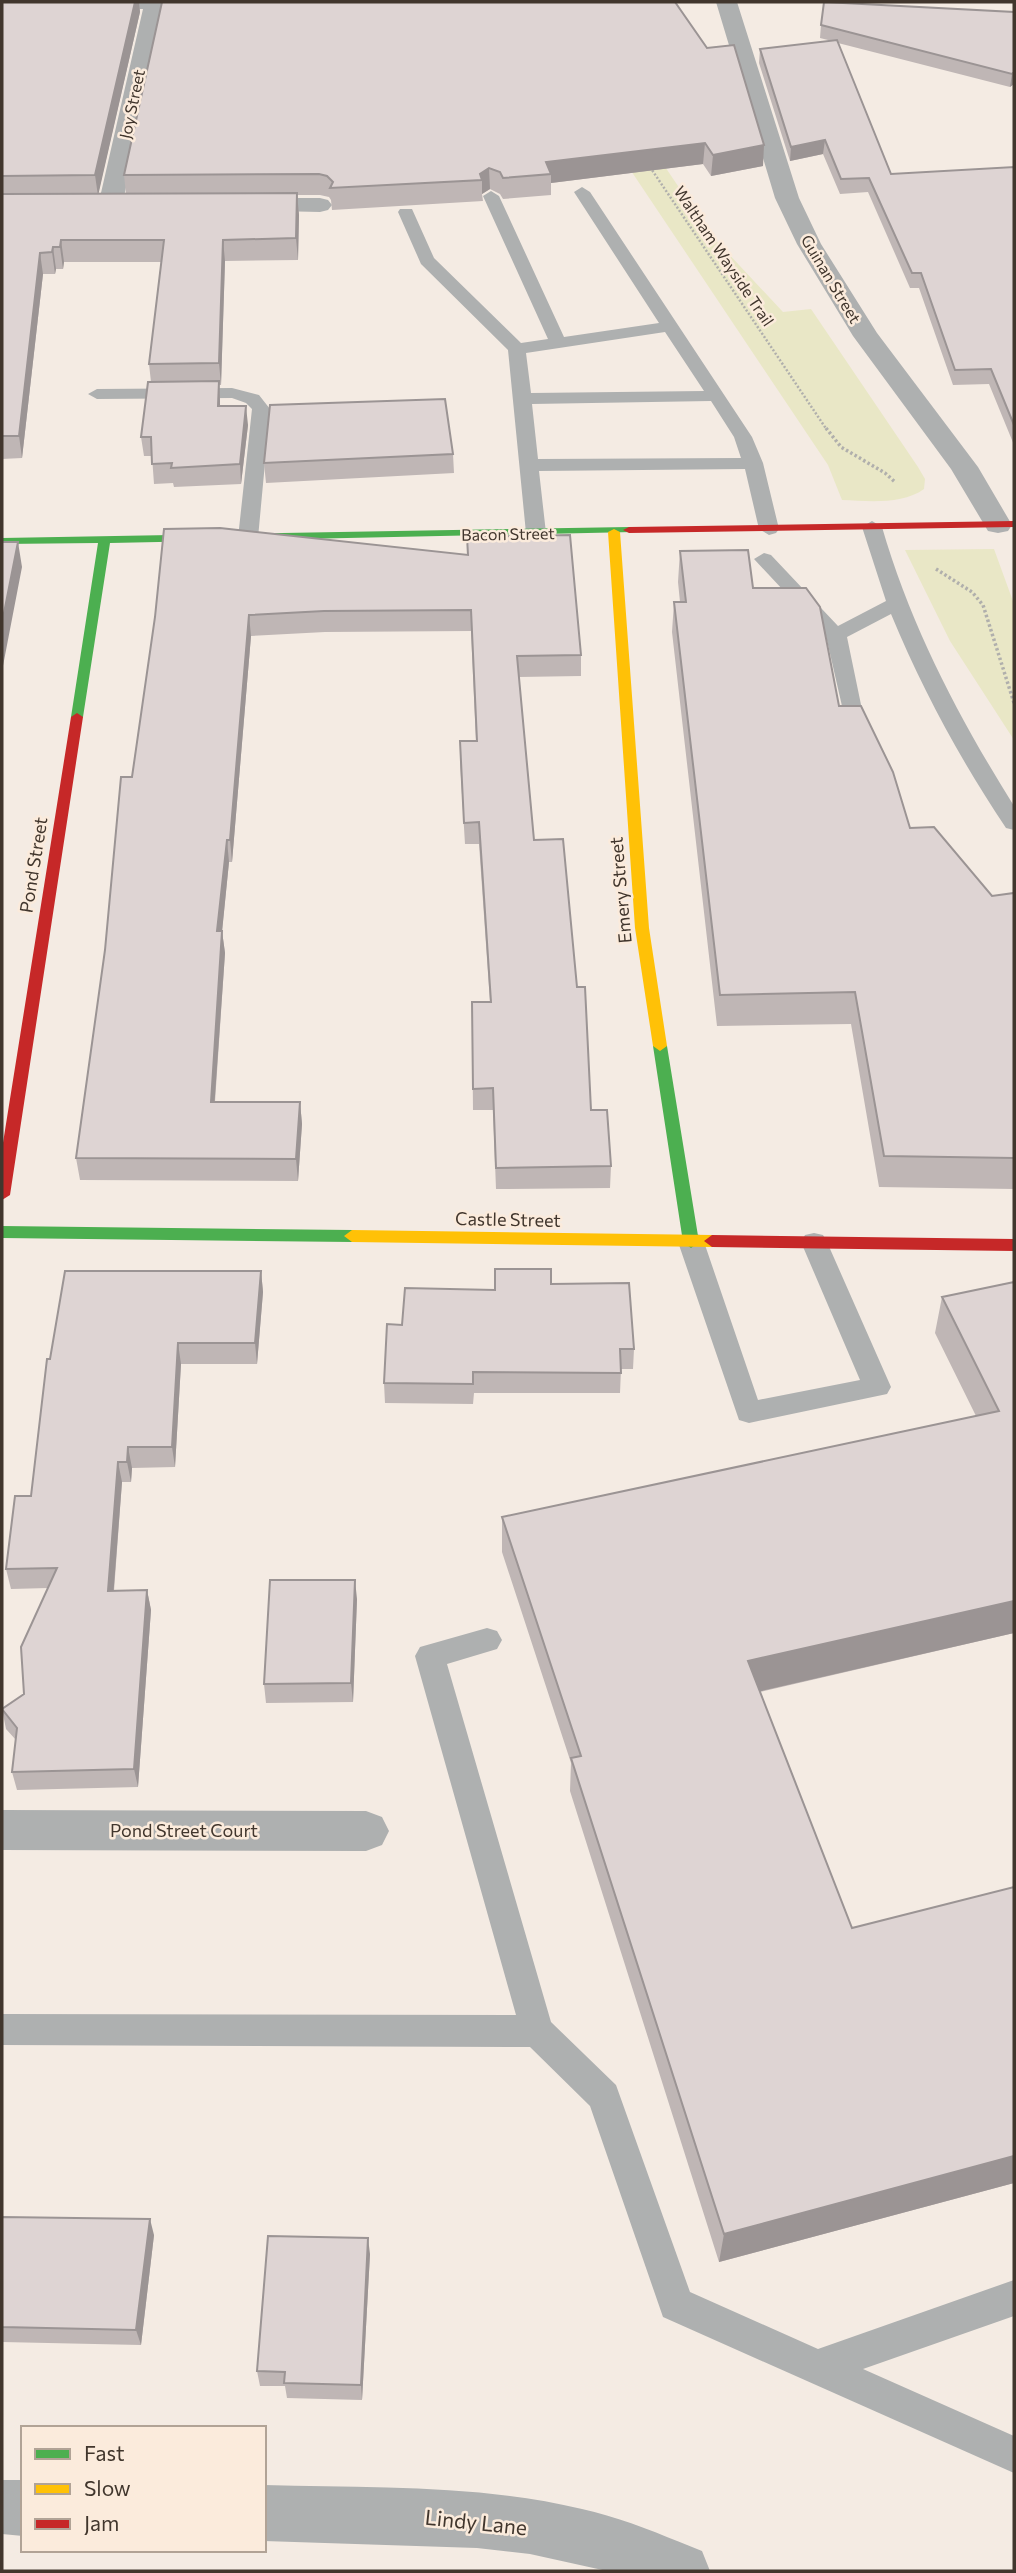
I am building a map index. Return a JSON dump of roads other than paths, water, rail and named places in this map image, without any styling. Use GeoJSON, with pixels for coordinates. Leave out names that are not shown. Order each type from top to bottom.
{"type":"FeatureCollection","features":[{"type":"Feature","properties":{"kind":"street"},"geometry":{"type":"LineString","coordinates":[[2,3],[236,2]]}},
{"type":"Feature","properties":{"kind":"street","name":"Guinan Street"},"geometry":{"type":"LineString","coordinates":[[726,2],[788,198],[809,244],[866,337],[1006,524]]}},
{"type":"Feature","properties":{"kind":"street","name":"Joy Street"},"geometry":{"type":"LineString","coordinates":[[110,206],[155,3]]}},
{"type":"Feature","properties":{"kind":"street"},"geometry":{"type":"LineString","coordinates":[[228,205],[320,205]]}},
{"type":"Feature","properties":{"kind":"street"},"geometry":{"type":"LineString","coordinates":[[83,206],[136,206]]}},
{"type":"Feature","properties":{"kind":"street","name":"Bacon Street"},"geometry":{"type":"LineString","coordinates":[[2,541],[1006,524]]}},
{"type":"Feature","properties":{"kind":"street","name":"Emery Street"},"geometry":{"type":"LineString","coordinates":[[614,532],[642,928],[691,1242]]}},
{"type":"Feature","properties":{"kind":"street","name":"Pond Street"},"geometry":{"type":"LineString","coordinates":[[2,1195],[104,541]]}},
{"type":"Feature","properties":{"kind":"street","name":"Castle Street"},"geometry":{"type":"LineString","coordinates":[[2,1232],[1014,1245]]}},
{"type":"Feature","properties":{"kind":"street","name":"Pond Street Court"},"geometry":{"type":"LineString","coordinates":[[2,1830],[366,1831]]}},
{"type":"Feature","properties":{"kind":"street"},"geometry":{"type":"LineString","coordinates":[[2,2507],[21,2508]]}},
{"type":"Feature","properties":{"kind":"street","name":"Lindy Lane"},"geometry":{"type":"LineString","coordinates":[[266,2513],[452,2518],[500,2523],[602,2542],[682,2571]]}},
{"type":"Feature","properties":{"kind":"lane"},"geometry":{"type":"LineString","coordinates":[[582,191],[743,437],[754,463],[764,529],[764,559],[771,597]]}},
{"type":"Feature","properties":{"kind":"lane"},"geometry":{"type":"LineString","coordinates":[[491,196],[558,343]]}},
{"type":"Feature","properties":{"kind":"lane"},"geometry":{"type":"LineString","coordinates":[[406,212],[427,260],[517,349],[536,533]]}},
{"type":"Feature","properties":{"kind":"lane"},"geometry":{"type":"LineString","coordinates":[[517,349],[671,326]]}},
{"type":"Feature","properties":{"kind":"lane"},"geometry":{"type":"LineString","coordinates":[[97,394],[232,393],[250,397],[258,403],[261,409],[248,538]]}},
{"type":"Feature","properties":{"kind":"lane"},"geometry":{"type":"LineString","coordinates":[[522,399],[717,396]]}},
{"type":"Feature","properties":{"kind":"lane"},"geometry":{"type":"LineString","coordinates":[[529,465],[754,463]]}},
{"type":"Feature","properties":{"kind":"lane"},"geometry":{"type":"LineString","coordinates":[[872,527],[881,566],[895,604],[967,749],[1014,823]]}},
{"type":"Feature","properties":{"kind":"lane"},"geometry":{"type":"LineString","coordinates":[[764,559],[836,635],[854,724]]}},
{"type":"Feature","properties":{"kind":"lane"},"geometry":{"type":"LineString","coordinates":[[836,635],[895,604]]}},
{"type":"Feature","properties":{"kind":"lane"},"geometry":{"type":"LineString","coordinates":[[691,1242],[749,1412],[877,1387],[814,1242]]}},
{"type":"Feature","properties":{"kind":"lane"},"geometry":{"type":"LineString","coordinates":[[487,1640],[430,1656],[537,2031],[604,2095],[676,2304],[1014,2455]]}},
{"type":"Feature","properties":{"kind":"lane"},"geometry":{"type":"LineString","coordinates":[[2,2029],[537,2031]]}},
{"type":"Feature","properties":{"kind":"lane"},"geometry":{"type":"LineString","coordinates":[[817,2367],[1014,2298]]}}]}
